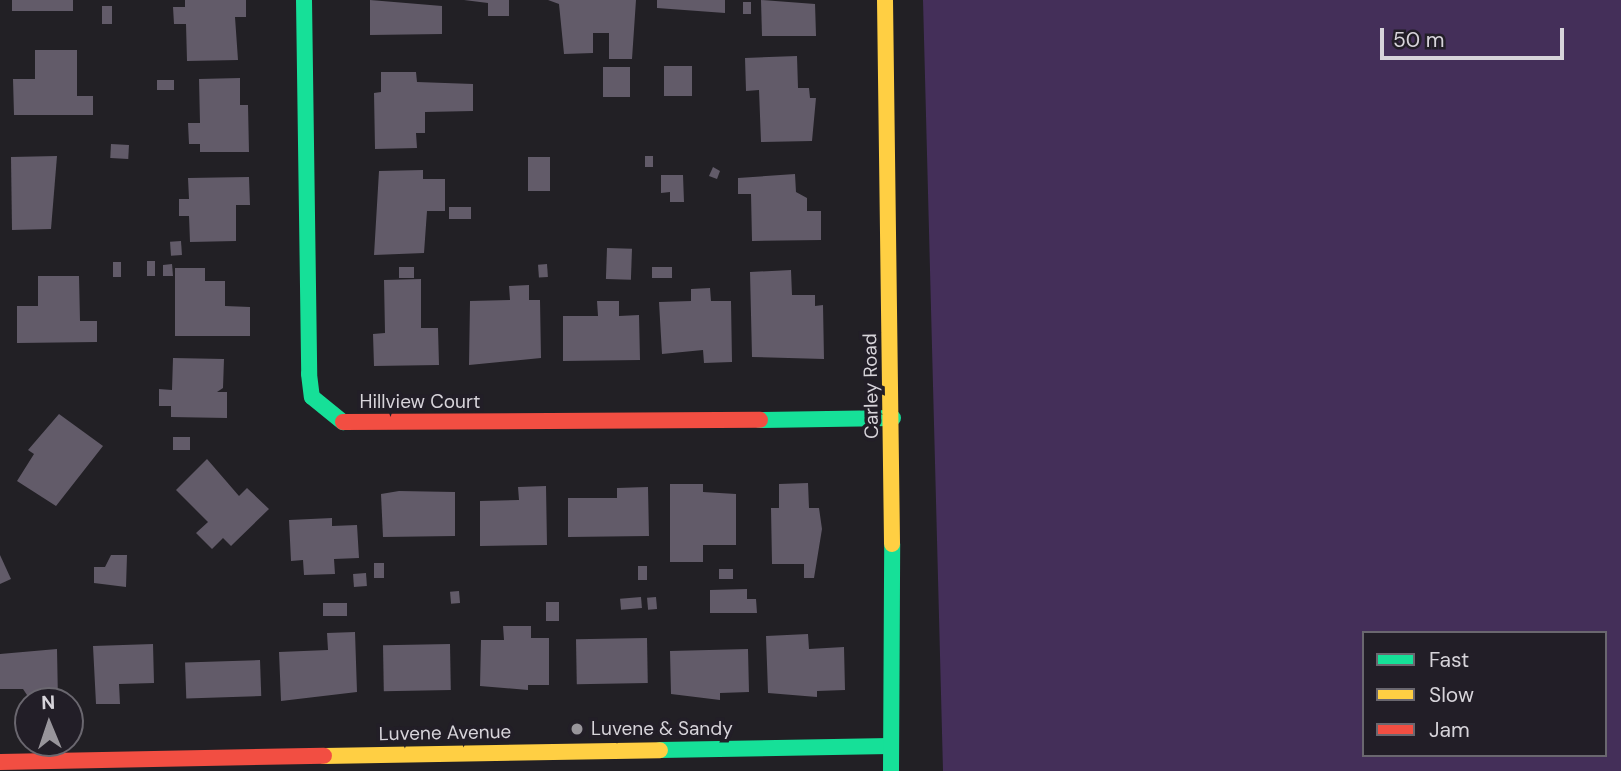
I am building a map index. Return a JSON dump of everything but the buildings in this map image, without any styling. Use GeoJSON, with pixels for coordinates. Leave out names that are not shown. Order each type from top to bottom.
{"type":"FeatureCollection","features":[{"type":"Feature","properties":{"kind":"street","name":"Hillview Court"},"geometry":{"type":"LineString","coordinates":[[304,0],[309,374],[312,397],[326,415],[379,424],[893,418]]}},
{"type":"Feature","properties":{"kind":"street","name":"Carley Road"},"geometry":{"type":"LineString","coordinates":[[885,0],[893,418],[891,771]]}},
{"type":"Feature","properties":{"kind":"street","name":"Luvene Avenue"},"geometry":{"type":"LineString","coordinates":[[0,762],[890,746]]}},
{"type":"Feature","properties":{"kind":"shaded area"},"geometry":{"type":"Polygon","coordinates":[[[923,0],[1621,0],[1621,771],[943,771],[923,0]]]}},
{"type":"Feature","properties":{"kind":"traffic: fast"},"geometry":{"type":"LineString","coordinates":[[304,0],[309,374],[312,397],[343,422]]}},
{"type":"Feature","properties":{"kind":"traffic: fast"},"geometry":{"type":"LineString","coordinates":[[760,420],[893,418]]}},
{"type":"Feature","properties":{"kind":"traffic: fast"},"geometry":{"type":"LineString","coordinates":[[891,771],[892,544]]}},
{"type":"Feature","properties":{"kind":"traffic: fast"},"geometry":{"type":"LineString","coordinates":[[660,750],[890,746]]}},
{"type":"Feature","properties":{"kind":"traffic: slow"},"geometry":{"type":"LineString","coordinates":[[885,0],[892,544]]}},
{"type":"Feature","properties":{"kind":"traffic: slow"},"geometry":{"type":"LineString","coordinates":[[324,756],[660,750]]}},
{"type":"Feature","properties":{"kind":"traffic: jam"},"geometry":{"type":"LineString","coordinates":[[343,422],[760,420]]}},
{"type":"Feature","properties":{"kind":"traffic: jam"},"geometry":{"type":"LineString","coordinates":[[0,762],[324,756]]}},
{"type":"Feature","properties":{"kind":"place","name":"Luvene & Sandy"},"geometry":{"type":"Point","coordinates":[577,729]}}]}
